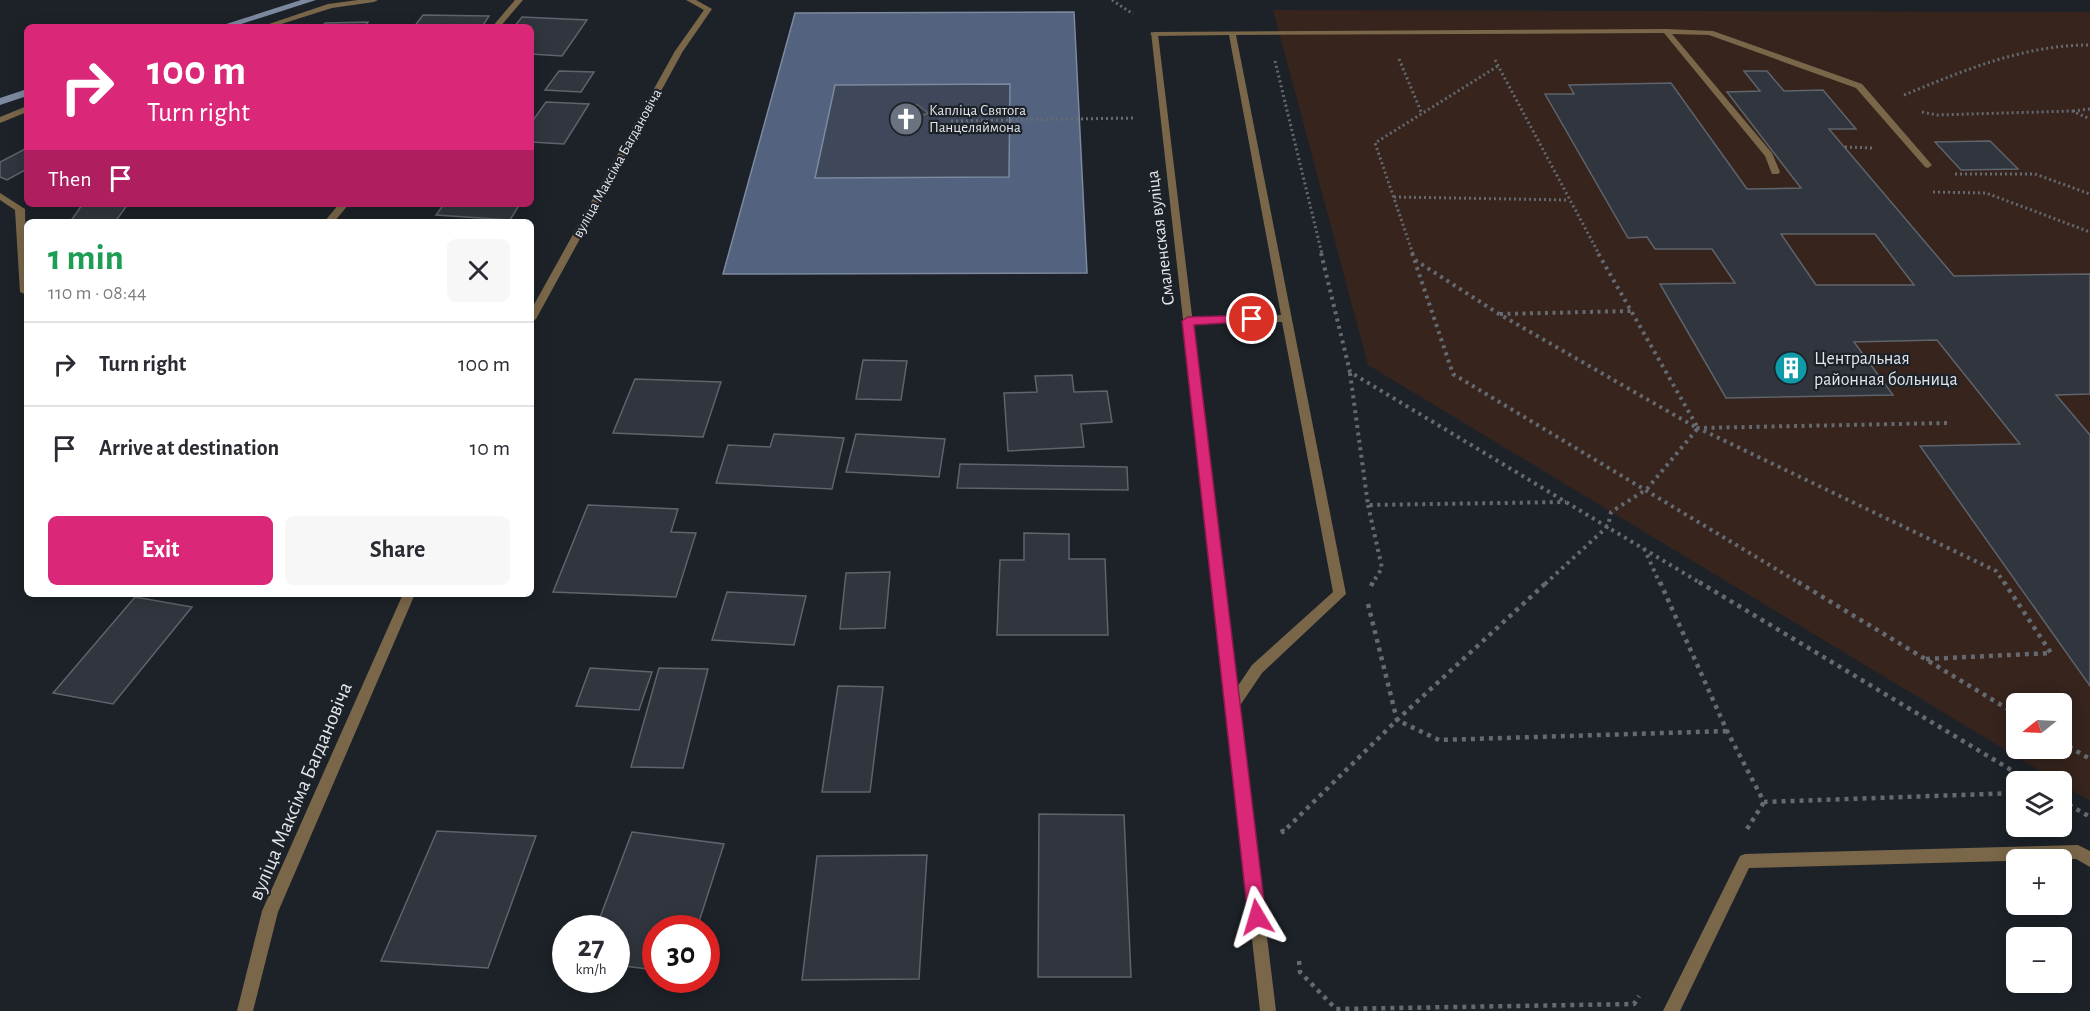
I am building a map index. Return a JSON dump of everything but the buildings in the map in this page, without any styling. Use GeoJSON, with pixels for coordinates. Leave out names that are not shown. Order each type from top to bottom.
{"type":"FeatureCollection","features":[{"type":"Feature","properties":{"kind":"street"},"geometry":{"type":"LineString","coordinates":[[274,24],[331,6],[374,0]]}},
{"type":"Feature","properties":{"kind":"street"},"geometry":{"type":"LineString","coordinates":[[499,24],[519,0]]}},
{"type":"Feature","properties":{"kind":"street","name":"вуліца Максіма Багдановіча"},"geometry":{"type":"LineString","coordinates":[[534,314],[679,51],[708,9],[690,0]]}},
{"type":"Feature","properties":{"kind":"street"},"geometry":{"type":"LineString","coordinates":[[1666,31],[1769,155],[1775,172]]}},
{"type":"Feature","properties":{"kind":"street"},"geometry":{"type":"LineString","coordinates":[[1232,706],[1257,669],[1340,594],[1232,33],[1666,31],[1710,33],[1859,86],[1928,165]]}},
{"type":"Feature","properties":{"kind":"street","name":"Смаленская вуліца"},"geometry":{"type":"LineString","coordinates":[[1232,33],[1154,34],[1268,1011]]}},
{"type":"Feature","properties":{"kind":"street"},"geometry":{"type":"LineString","coordinates":[[0,120],[24,111]]}},
{"type":"Feature","properties":{"kind":"street"},"geometry":{"type":"LineString","coordinates":[[0,196],[20,209],[24,275]]}},
{"type":"Feature","properties":{"kind":"street"},"geometry":{"type":"LineString","coordinates":[[332,219],[342,207]]}},
{"type":"Feature","properties":{"kind":"street"},"geometry":{"type":"LineString","coordinates":[[1188,321],[1288,318]]}},
{"type":"Feature","properties":{"kind":"street","name":"вуліца Максіма Багдановіча"},"geometry":{"type":"LineString","coordinates":[[245,1011],[270,911],[408,597]]}},
{"type":"Feature","properties":{"kind":"street"},"geometry":{"type":"LineString","coordinates":[[1671,1011],[1745,861],[2078,852],[2090,860]]}},
{"type":"Feature","properties":{"kind":"path"},"geometry":{"type":"LineString","coordinates":[[1472,32],[1482,38],[1498,66],[1568,200],[1698,428]]}},
{"type":"Feature","properties":{"kind":"path"},"geometry":{"type":"LineString","coordinates":[[1874,104],[1899,98],[2002,56],[2034,47],[2090,45]]}},
{"type":"Feature","properties":{"kind":"path"},"geometry":{"type":"LineString","coordinates":[[1394,49],[1422,114]]}},
{"type":"Feature","properties":{"kind":"path"},"geometry":{"type":"LineString","coordinates":[[1273,50],[1350,372],[1368,505],[1383,568],[1365,594],[1397,720]]}},
{"type":"Feature","properties":{"kind":"path"},"geometry":{"type":"LineString","coordinates":[[1498,66],[1375,143],[1453,374],[1647,489],[2006,708]]}},
{"type":"Feature","properties":{"kind":"path"},"geometry":{"type":"LineString","coordinates":[[1874,104],[1937,115],[2090,109]]}},
{"type":"Feature","properties":{"kind":"path"},"geometry":{"type":"LineString","coordinates":[[2072,111],[2090,119]]}},
{"type":"Feature","properties":{"kind":"path"},"geometry":{"type":"LineString","coordinates":[[951,122],[1100,119]]}},
{"type":"Feature","properties":{"kind":"path"},"geometry":{"type":"LineString","coordinates":[[1845,147],[1879,149]]}},
{"type":"Feature","properties":{"kind":"path"},"geometry":{"type":"LineString","coordinates":[[1928,165],[1959,175],[2035,174],[2090,194]]}},
{"type":"Feature","properties":{"kind":"path"},"geometry":{"type":"LineString","coordinates":[[1929,192],[1986,193],[2090,232]]}},
{"type":"Feature","properties":{"kind":"path"},"geometry":{"type":"LineString","coordinates":[[1394,197],[1568,200]]}},
{"type":"Feature","properties":{"kind":"path"},"geometry":{"type":"LineString","coordinates":[[1414,260],[1499,314],[1698,428],[1996,571],[2051,653],[1925,659]]}},
{"type":"Feature","properties":{"kind":"path"},"geometry":{"type":"LineString","coordinates":[[1499,314],[1631,311]]}},
{"type":"Feature","properties":{"kind":"path"},"geometry":{"type":"LineString","coordinates":[[1350,372],[2013,771]]}},
{"type":"Feature","properties":{"kind":"path"},"geometry":{"type":"LineString","coordinates":[[1282,832],[1397,720],[1608,526],[1611,512],[1647,489],[1698,428],[1947,423]]}},
{"type":"Feature","properties":{"kind":"path"},"geometry":{"type":"LineString","coordinates":[[1368,505],[1567,502]]}},
{"type":"Feature","properties":{"kind":"path"},"geometry":{"type":"LineString","coordinates":[[1644,548],[1727,731],[1764,802]]}},
{"type":"Feature","properties":{"kind":"path"},"geometry":{"type":"LineString","coordinates":[[1397,720],[1439,740],[1727,731]]}},
{"type":"Feature","properties":{"kind":"path"},"geometry":{"type":"LineString","coordinates":[[2072,748],[2090,759]]}},
{"type":"Feature","properties":{"kind":"path"},"geometry":{"type":"LineString","coordinates":[[1764,802],[2006,793]]}},
{"type":"Feature","properties":{"kind":"path"},"geometry":{"type":"LineString","coordinates":[[1745,831],[1764,802]]}},
{"type":"Feature","properties":{"kind":"path"},"geometry":{"type":"LineString","coordinates":[[2072,806],[2090,817]]}},
{"type":"Feature","properties":{"kind":"path"},"geometry":{"type":"LineString","coordinates":[[1281,820],[1284,843]]}},
{"type":"Feature","properties":{"kind":"path"},"geometry":{"type":"LineString","coordinates":[[1297,949],[1300,972],[1336,1010],[1634,1004],[1646,985]]}},
{"type":"Feature","properties":{"kind":"shaded area"},"geometry":{"type":"Polygon","coordinates":[[[1273,10],[2090,12],[2090,801],[2072,790],[2072,771],[2040,771],[2020,759],[2072,759],[2072,693],[2006,693],[2006,750],[1368,365],[1273,10]]]}},
{"type":"Feature","properties":{"kind":"shaded area"},"geometry":{"type":"Polygon","coordinates":[[[1074,12],[1087,273],[723,274],[795,13],[1074,12]],[[1010,84],[835,85],[815,178],[1009,177],[1010,84]]]}},
{"type":"Feature","properties":{"kind":"shaded area"},"geometry":{"type":"Polygon","coordinates":[[[1011,84],[1009,177],[815,178],[834,85],[1011,84]]]}},
{"type":"Feature","properties":{"kind":"waterway"},"geometry":{"type":"LineString","coordinates":[[232,24],[311,0]]}},
{"type":"Feature","properties":{"kind":"waterway"},"geometry":{"type":"LineString","coordinates":[[0,102],[24,93]]}},
{"type":"Feature","properties":{"kind":"place","name":"Капліца Святога Панцеляймона"},"geometry":{"type":"Point","coordinates":[906,119]}},
{"type":"Feature","properties":{"kind":"place","name":"Центральная районная больница"},"geometry":{"type":"Point","coordinates":[1791,368]}},
{"type":"Feature","properties":{"kind":"route"},"geometry":{"type":"LineString","coordinates":[[1252,319],[1188,321],[1257,917]]}}]}
